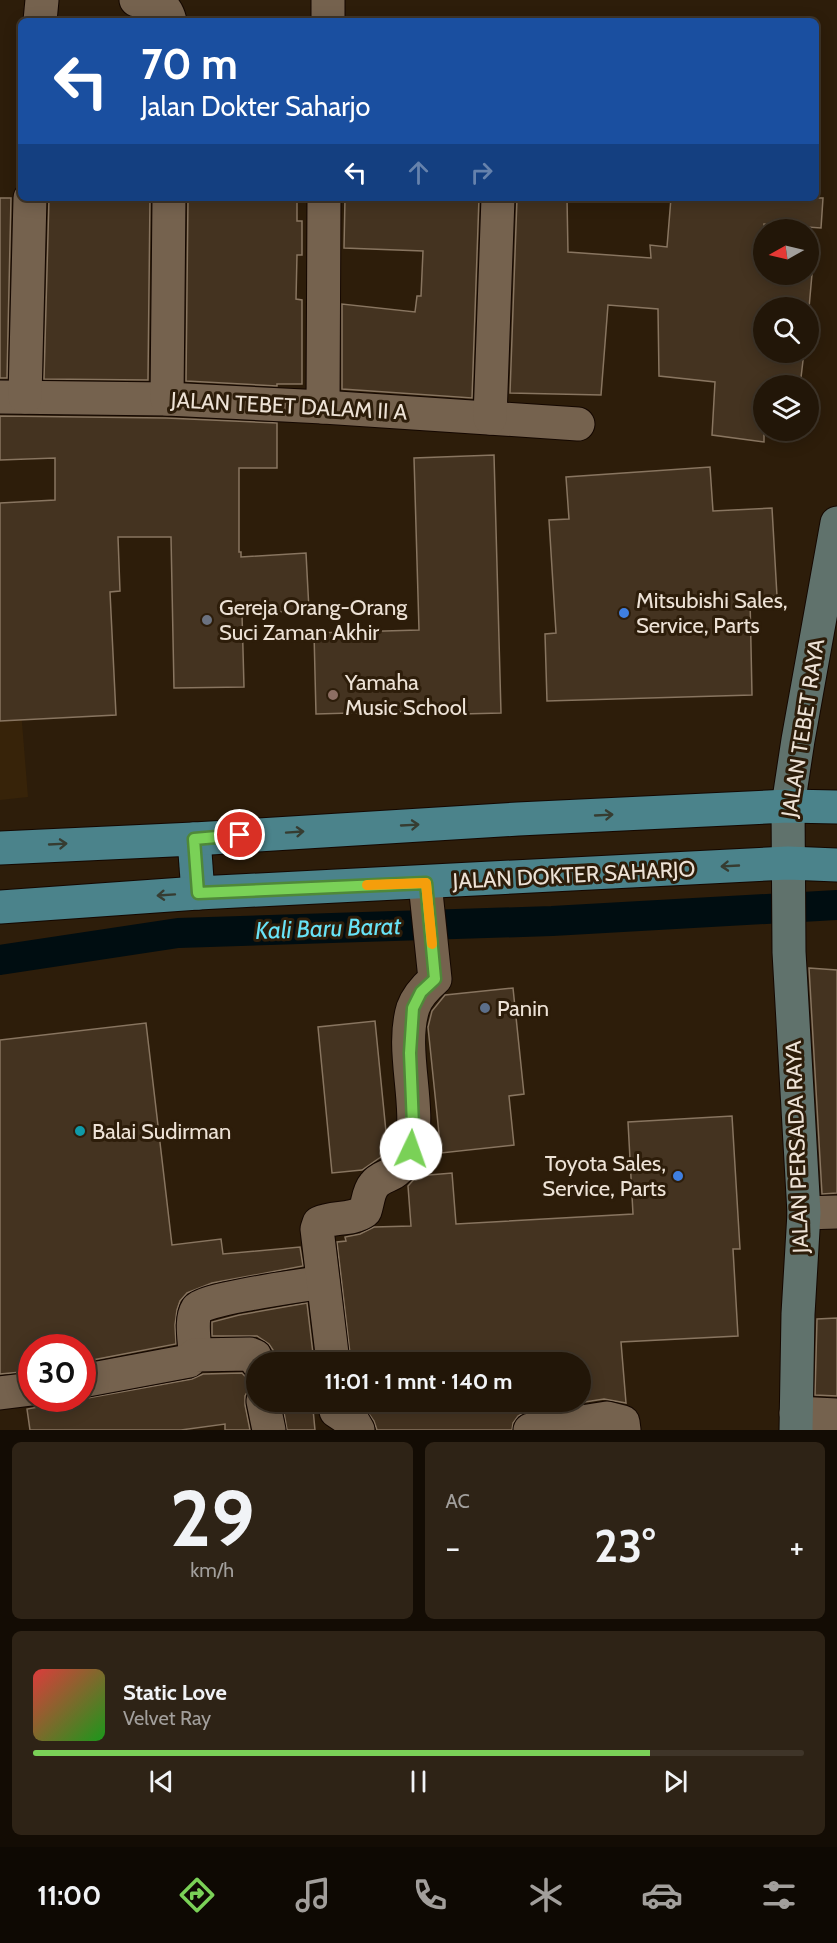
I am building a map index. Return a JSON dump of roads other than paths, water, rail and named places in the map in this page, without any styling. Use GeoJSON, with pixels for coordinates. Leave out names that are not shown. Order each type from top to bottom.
{"type":"FeatureCollection","features":[{"type":"Feature","properties":{"kind":"main road"},"geometry":{"type":"LineString","coordinates":[[0,848],[788,806],[837,807]]}},
{"type":"Feature","properties":{"kind":"main road"},"geometry":{"type":"LineString","coordinates":[[194,839],[198,893]]}},
{"type":"Feature","properties":{"kind":"main road","name":"JALAN DOKTER SAHARJO"},"geometry":{"type":"LineString","coordinates":[[0,907],[198,893],[426,883],[788,872],[837,865]]}},
{"type":"Feature","properties":{"kind":"street"},"geometry":{"type":"LineString","coordinates":[[40,18],[42,0]]}},
{"type":"Feature","properties":{"kind":"street"},"geometry":{"type":"LineString","coordinates":[[136,0],[159,4],[169,16]]}},
{"type":"Feature","properties":{"kind":"street"},"geometry":{"type":"LineString","coordinates":[[328,0],[328,18]]}},
{"type":"Feature","properties":{"kind":"street"},"geometry":{"type":"LineString","coordinates":[[12,397],[30,201]]}},
{"type":"Feature","properties":{"kind":"street"},"geometry":{"type":"LineString","coordinates":[[166,399],[169,201]]}},
{"type":"Feature","properties":{"kind":"street"},"geometry":{"type":"LineString","coordinates":[[323,407],[324,201]]}},
{"type":"Feature","properties":{"kind":"street"},"geometry":{"type":"LineString","coordinates":[[490,418],[498,201]]}},
{"type":"Feature","properties":{"kind":"street","name":"JALAN TEBET DALAM II A"},"geometry":{"type":"LineString","coordinates":[[12,397],[166,399],[578,424]]}},
{"type":"Feature","properties":{"kind":"street","name":"JALAN TEBET RAYA"},"geometry":{"type":"LineString","coordinates":[[788,872],[788,806],[837,523]]}},
{"type":"Feature","properties":{"kind":"street","name":"JALAN PERSADA RAYA"},"geometry":{"type":"LineString","coordinates":[[788,872],[789,951],[804,1213],[796,1421]]}},
{"type":"Feature","properties":{"kind":"street"},"geometry":{"type":"LineString","coordinates":[[332,1352],[317,1229],[320,1223],[327,1219],[346,1218],[365,1211],[374,1185],[382,1177],[393,1173],[411,1149],[413,1126],[410,1053],[413,1008],[421,992],[435,979],[426,883]]}},
{"type":"Feature","properties":{"kind":"street"},"geometry":{"type":"LineString","coordinates":[[804,1213],[837,1212]]}},
{"type":"Feature","properties":{"kind":"street"},"geometry":{"type":"LineString","coordinates":[[195,1355],[194,1318],[199,1306],[323,1282]]}},
{"type":"Feature","properties":{"kind":"street"},"geometry":{"type":"LineString","coordinates":[[96,1378],[189,1361],[195,1355],[246,1354]]}},
{"type":"Feature","properties":{"kind":"street"},"geometry":{"type":"LineString","coordinates":[[0,1393],[18,1391]]}},
{"type":"Feature","properties":{"kind":"street"},"geometry":{"type":"LineString","coordinates":[[265,1412],[269,1430]]}},
{"type":"Feature","properties":{"kind":"street"},"geometry":{"type":"LineString","coordinates":[[336,1412],[354,1424],[358,1430]]}},
{"type":"Feature","properties":{"kind":"street"},"geometry":{"type":"LineString","coordinates":[[796,1421],[837,1415]]}},
{"type":"Feature","properties":{"kind":"street"},"geometry":{"type":"LineString","coordinates":[[530,1430],[607,1418],[623,1422],[624,1430]]}},
{"type":"Feature","properties":{"kind":"waterway","name":"Kali Baru Barat"},"geometry":{"type":"LineString","coordinates":[[0,960],[178,933],[552,921],[837,905]]}},
{"type":"Feature","properties":{"kind":"place","name":"Mitsubishi Sales, Service, Parts"},"geometry":{"type":"Point","coordinates":[624,613]}},
{"type":"Feature","properties":{"kind":"place","name":"Gereja Orang-Orang Suci Zaman Akhir"},"geometry":{"type":"Point","coordinates":[207,620]}},
{"type":"Feature","properties":{"kind":"place","name":"Yamaha Music School"},"geometry":{"type":"Point","coordinates":[333,695]}},
{"type":"Feature","properties":{"kind":"place","name":"Panin"},"geometry":{"type":"Point","coordinates":[485,1008]}},
{"type":"Feature","properties":{"kind":"place","name":"Balai Sudirman"},"geometry":{"type":"Point","coordinates":[80,1131]}},
{"type":"Feature","properties":{"kind":"place","name":"Toyota Sales, Service, Parts"},"geometry":{"type":"Point","coordinates":[678,1176]}}]}
